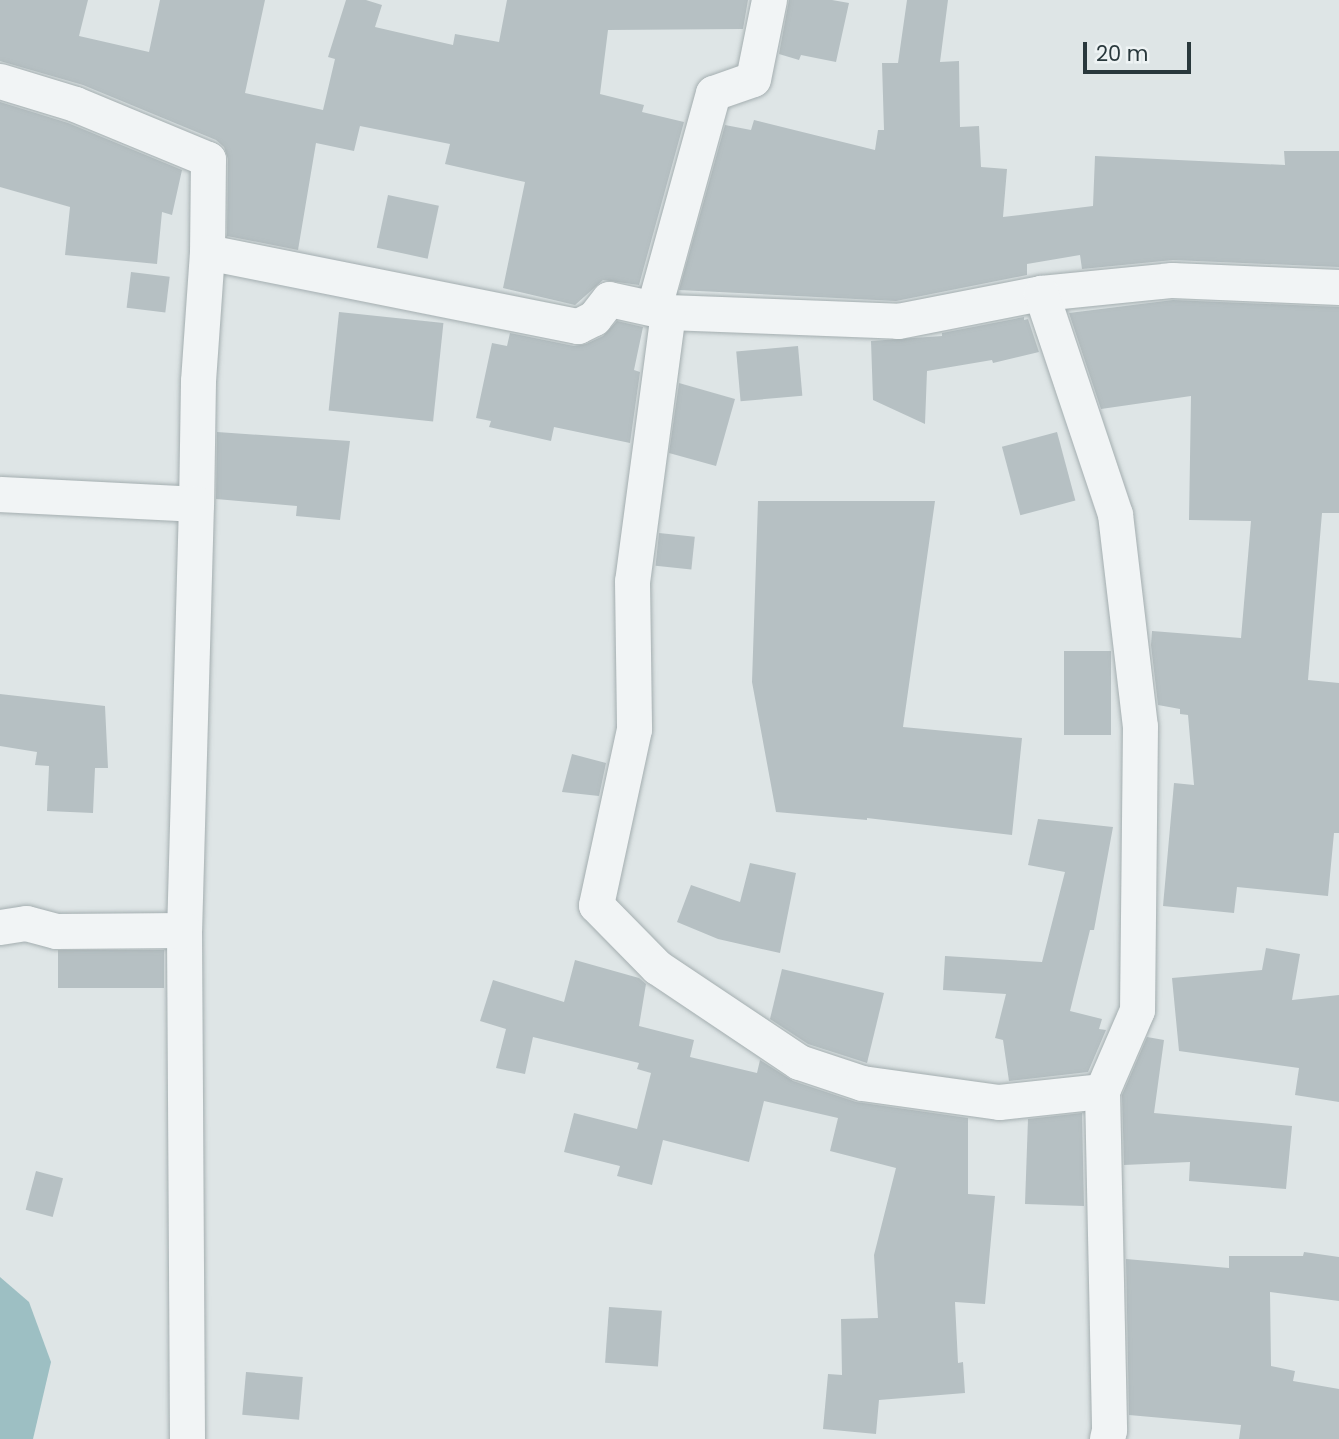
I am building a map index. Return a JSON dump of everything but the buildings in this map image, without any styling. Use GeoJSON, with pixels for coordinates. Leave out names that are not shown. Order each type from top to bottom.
{"type":"FeatureCollection","features":[{"type":"Feature","properties":{"kind":"street"},"geometry":{"type":"LineString","coordinates":[[769,0],[753,79],[713,93],[661,309],[632,581],[634,729],[596,905],[657,967],[799,1062],[862,1083],[999,1102],[1102,1091]]}},
{"type":"Feature","properties":{"kind":"street"},"geometry":{"type":"LineString","coordinates":[[0,81],[75,104],[208,159],[207,252],[198,381],[197,504],[184,930],[187,1439]]}},
{"type":"Feature","properties":{"kind":"street"},"geometry":{"type":"LineString","coordinates":[[207,252],[578,326],[594,318],[610,299],[661,309],[898,321],[1041,293],[1172,280],[1339,287]]}},
{"type":"Feature","properties":{"kind":"street"},"geometry":{"type":"LineString","coordinates":[[1041,293],[1115,514],[1140,726],[1137,1010],[1102,1091],[1109,1430],[1107,1439]]}},
{"type":"Feature","properties":{"kind":"street"},"geometry":{"type":"LineString","coordinates":[[0,494],[197,504]]}},
{"type":"Feature","properties":{"kind":"street"},"geometry":{"type":"LineString","coordinates":[[0,927],[26,923],[56,930],[184,930]]}},
{"type":"Feature","properties":{"kind":"water"},"geometry":{"type":"Polygon","coordinates":[[[0,1277],[29,1302],[51,1362],[33,1439],[0,1439],[0,1277]]]}}]}
